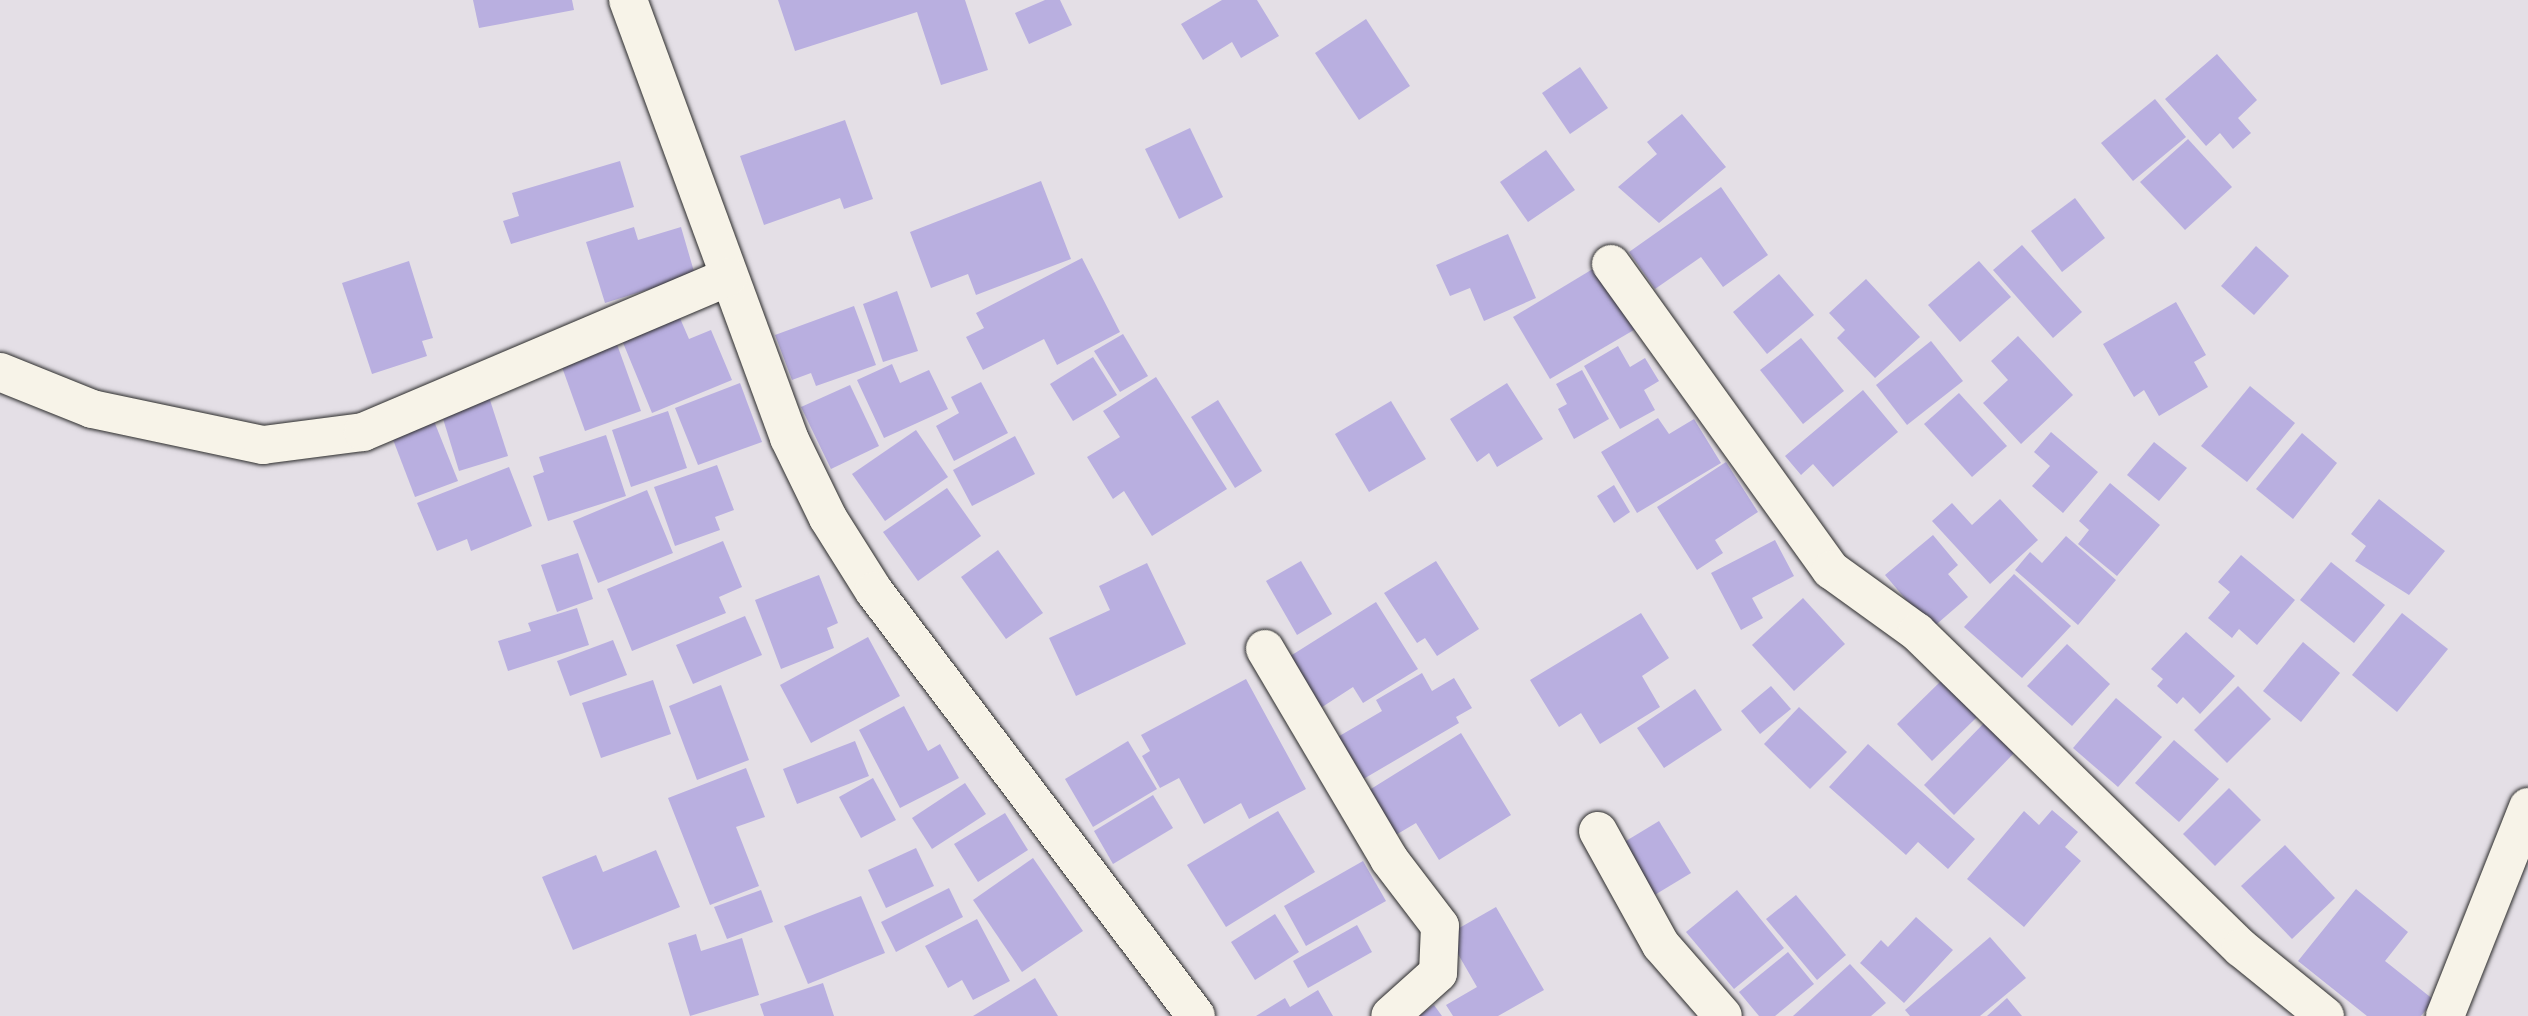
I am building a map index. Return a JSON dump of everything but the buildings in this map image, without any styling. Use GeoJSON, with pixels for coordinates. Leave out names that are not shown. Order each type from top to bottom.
{"type":"FeatureCollection","features":[{"type":"Feature","properties":{"kind":"street"},"geometry":{"type":"LineString","coordinates":[[628,0],[789,438],[874,591],[1196,1016]]}},
{"type":"Feature","properties":{"kind":"street"},"geometry":{"type":"LineString","coordinates":[[1611,264],[1831,570],[1917,632],[2241,947],[2325,1016]]}},
{"type":"Feature","properties":{"kind":"street"},"geometry":{"type":"LineString","coordinates":[[0,372],[92,409],[263,445],[363,432],[729,277]]}},
{"type":"Feature","properties":{"kind":"street"},"geometry":{"type":"LineString","coordinates":[[1265,649],[1389,859],[1440,926],[1438,973],[1390,1016]]}},
{"type":"Feature","properties":{"kind":"street"},"geometry":{"type":"LineString","coordinates":[[2445,1016],[2528,807]]}},
{"type":"Feature","properties":{"kind":"street"},"geometry":{"type":"LineString","coordinates":[[1598,831],[1661,945],[1723,1016]]}}]}
